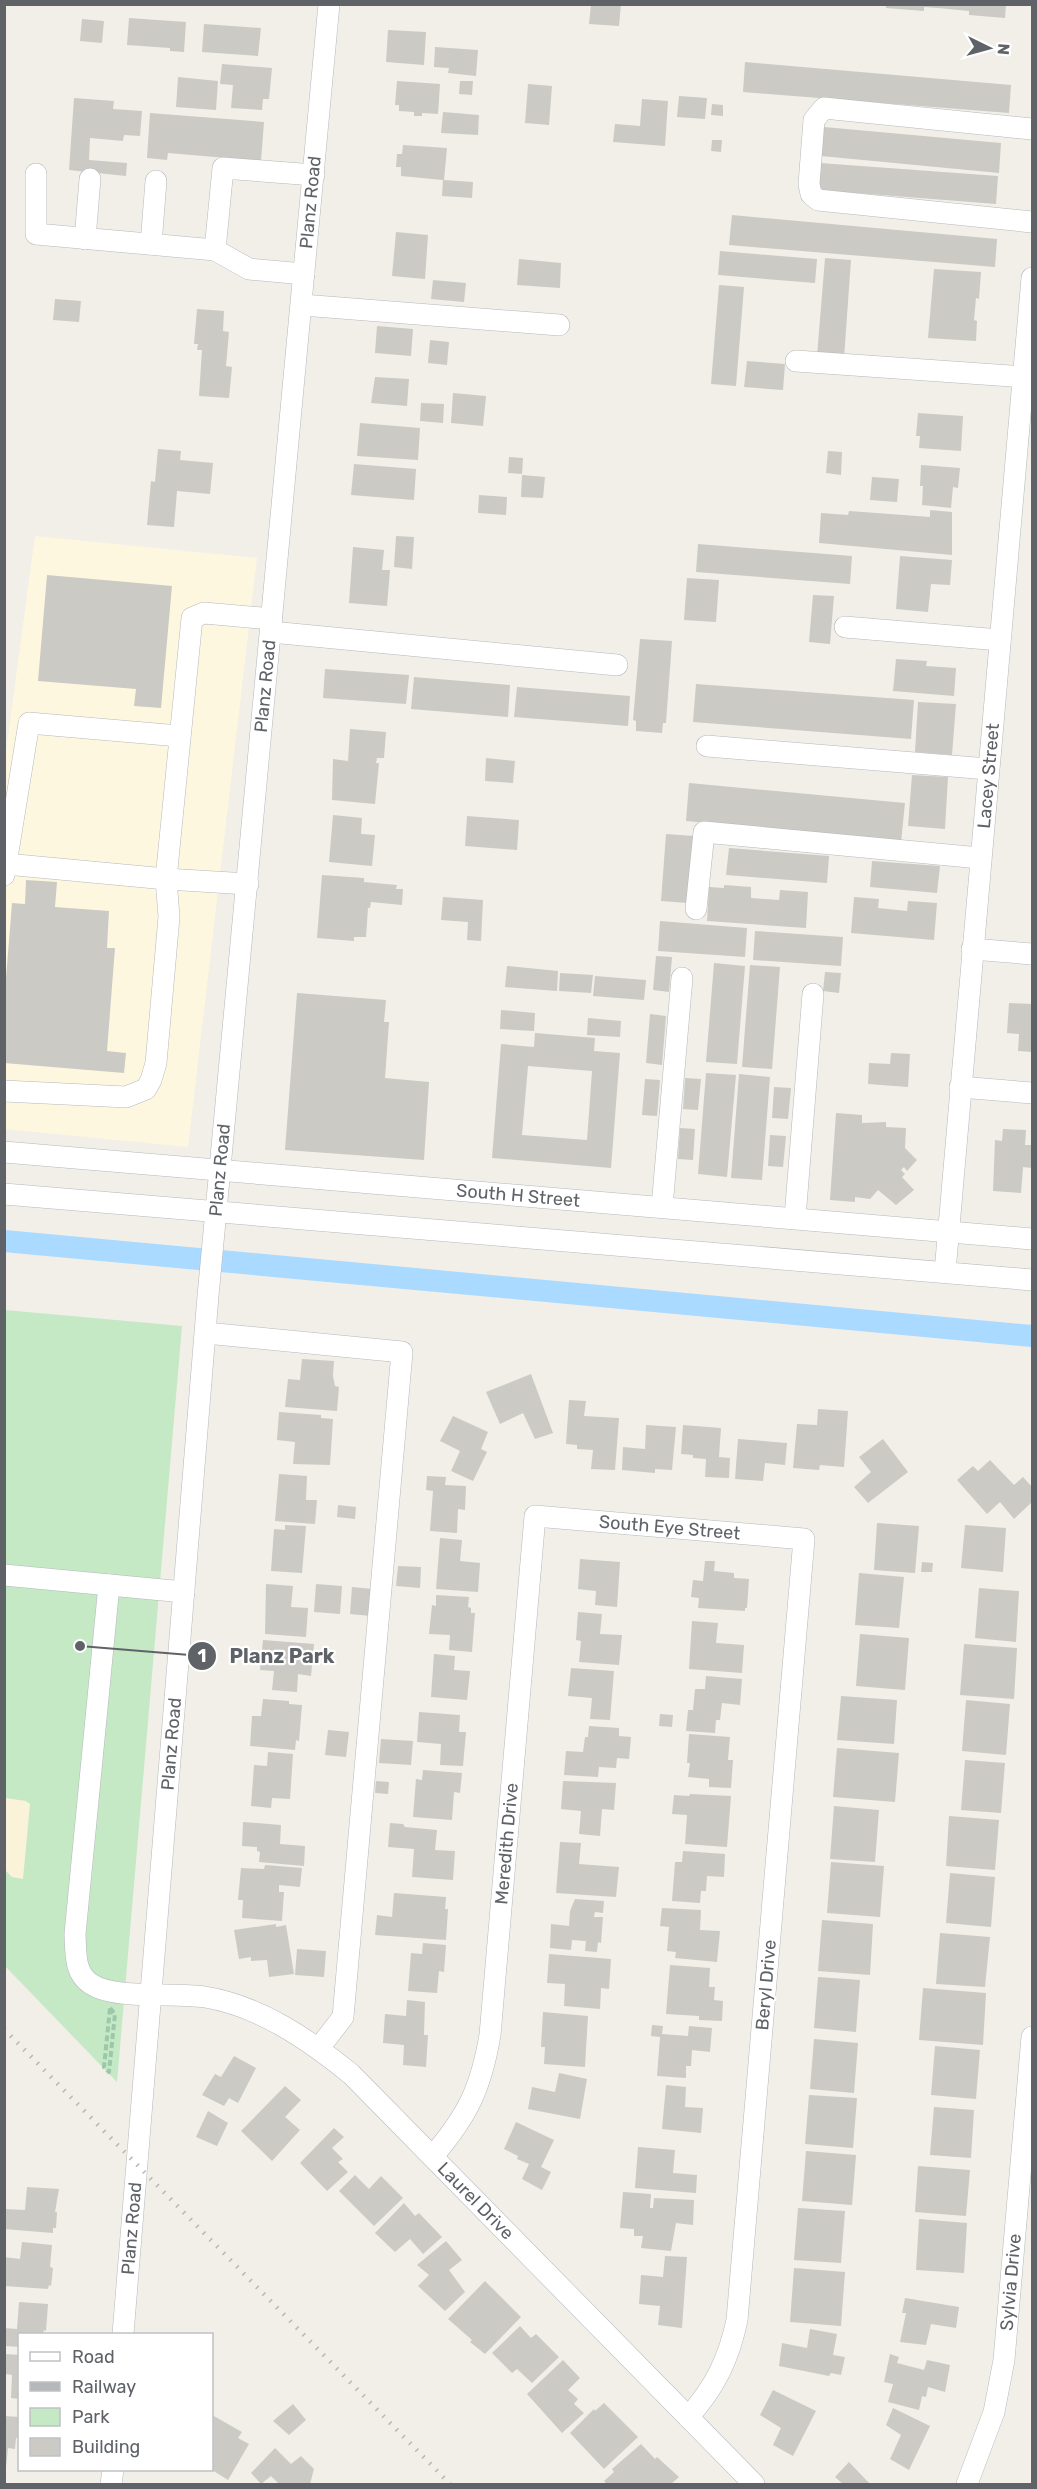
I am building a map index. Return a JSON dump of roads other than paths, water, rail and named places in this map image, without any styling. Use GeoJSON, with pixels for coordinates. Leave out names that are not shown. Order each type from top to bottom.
{"type":"FeatureCollection","features":[{"type":"Feature","properties":{"kind":"street","name":"Planz Road"},"geometry":{"type":"LineString","coordinates":[[123,2333],[208,1296],[218,1212],[329,4]]}},
{"type":"Feature","properties":{"kind":"street"},"geometry":{"type":"LineString","coordinates":[[1032,129],[824,108],[814,120],[809,184],[811,194],[818,200],[1032,222]]}},
{"type":"Feature","properties":{"kind":"street"},"geometry":{"type":"LineString","coordinates":[[215,250],[223,168],[314,175]]}},
{"type":"Feature","properties":{"kind":"street"},"geometry":{"type":"LineString","coordinates":[[36,174],[36,234],[215,250],[249,269],[304,274]]}},
{"type":"Feature","properties":{"kind":"street"},"geometry":{"type":"LineString","coordinates":[[85,238],[90,179]]}},
{"type":"Feature","properties":{"kind":"street"},"geometry":{"type":"LineString","coordinates":[[150,244],[156,182]]}},
{"type":"Feature","properties":{"kind":"street","name":"Lacey Street"},"geometry":{"type":"LineString","coordinates":[[945,1272],[1032,278]]}},
{"type":"Feature","properties":{"kind":"street"},"geometry":{"type":"LineString","coordinates":[[302,305],[558,325]]}},
{"type":"Feature","properties":{"kind":"street"},"geometry":{"type":"LineString","coordinates":[[796,361],[1024,377]]}},
{"type":"Feature","properties":{"kind":"street"},"geometry":{"type":"LineString","coordinates":[[4,1091],[126,1097],[146,1089],[152,1080],[156,1063],[169,917],[166,879],[192,618],[204,613],[272,626],[617,665]]}},
{"type":"Feature","properties":{"kind":"street"},"geometry":{"type":"LineString","coordinates":[[845,627],[1000,640]]}},
{"type":"Feature","properties":{"kind":"street"},"geometry":{"type":"LineString","coordinates":[[179,736],[29,723],[5,870],[248,884]]}},
{"type":"Feature","properties":{"kind":"street"},"geometry":{"type":"LineString","coordinates":[[706,746],[988,769]]}},
{"type":"Feature","properties":{"kind":"street"},"geometry":{"type":"LineString","coordinates":[[696,909],[704,832],[980,858]]}},
{"type":"Feature","properties":{"kind":"street"},"geometry":{"type":"LineString","coordinates":[[972,949],[1032,954]]}},
{"type":"Feature","properties":{"kind":"street"},"geometry":{"type":"LineString","coordinates":[[662,1207],[682,978]]}},
{"type":"Feature","properties":{"kind":"street"},"geometry":{"type":"LineString","coordinates":[[795,1218],[813,994]]}},
{"type":"Feature","properties":{"kind":"street"},"geometry":{"type":"LineString","coordinates":[[960,1087],[1032,1093]]}},
{"type":"Feature","properties":{"kind":"street","name":"South H Street"},"geometry":{"type":"LineString","coordinates":[[4,1152],[1032,1239]]}},
{"type":"Feature","properties":{"kind":"street"},"geometry":{"type":"LineString","coordinates":[[4,1194],[1032,1280]]}},
{"type":"Feature","properties":{"kind":"street"},"geometry":{"type":"LineString","coordinates":[[206,1333],[402,1352],[343,2017],[319,2048]]}},
{"type":"Feature","properties":{"kind":"street","name":"South Eye Street"},"geometry":{"type":"LineString","coordinates":[[535,1516],[804,1539]]}},
{"type":"Feature","properties":{"kind":"street","name":"Meredith Drive"},"geometry":{"type":"LineString","coordinates":[[433,2156],[456,2129],[473,2100],[484,2068],[490,2035],[535,1516]]}},
{"type":"Feature","properties":{"kind":"street","name":"Beryl Drive"},"geometry":{"type":"LineString","coordinates":[[688,2417],[705,2399],[720,2374],[731,2348],[737,2320],[804,1539]]}},
{"type":"Feature","properties":{"kind":"street"},"geometry":{"type":"LineString","coordinates":[[4,1575],[184,1592]]}},
{"type":"Feature","properties":{"kind":"street","name":"Laurel Drive"},"geometry":{"type":"LineString","coordinates":[[110,1585],[75,1934],[77,1968],[89,1983],[100,1989],[113,1992],[206,1997],[246,2009],[284,2027],[319,2048],[351,2074],[433,2156],[754,2484]]}},
{"type":"Feature","properties":{"kind":"street","name":"Sylvia Drive"},"geometry":{"type":"LineString","coordinates":[[967,2484],[994,2412],[1004,2360],[1032,2037]]}},
{"type":"Feature","properties":{"kind":"waterway"},"geometry":{"type":"LineString","coordinates":[[4,1241],[1032,1336]]}},
{"type":"Feature","properties":{"kind":"railway"},"geometry":{"type":"LineString","coordinates":[[4,2029],[450,2484]]}},
{"type":"Feature","properties":{"kind":"place","name":"Planz Park"},"geometry":{"type":"Point","coordinates":[80,1646]}}]}
